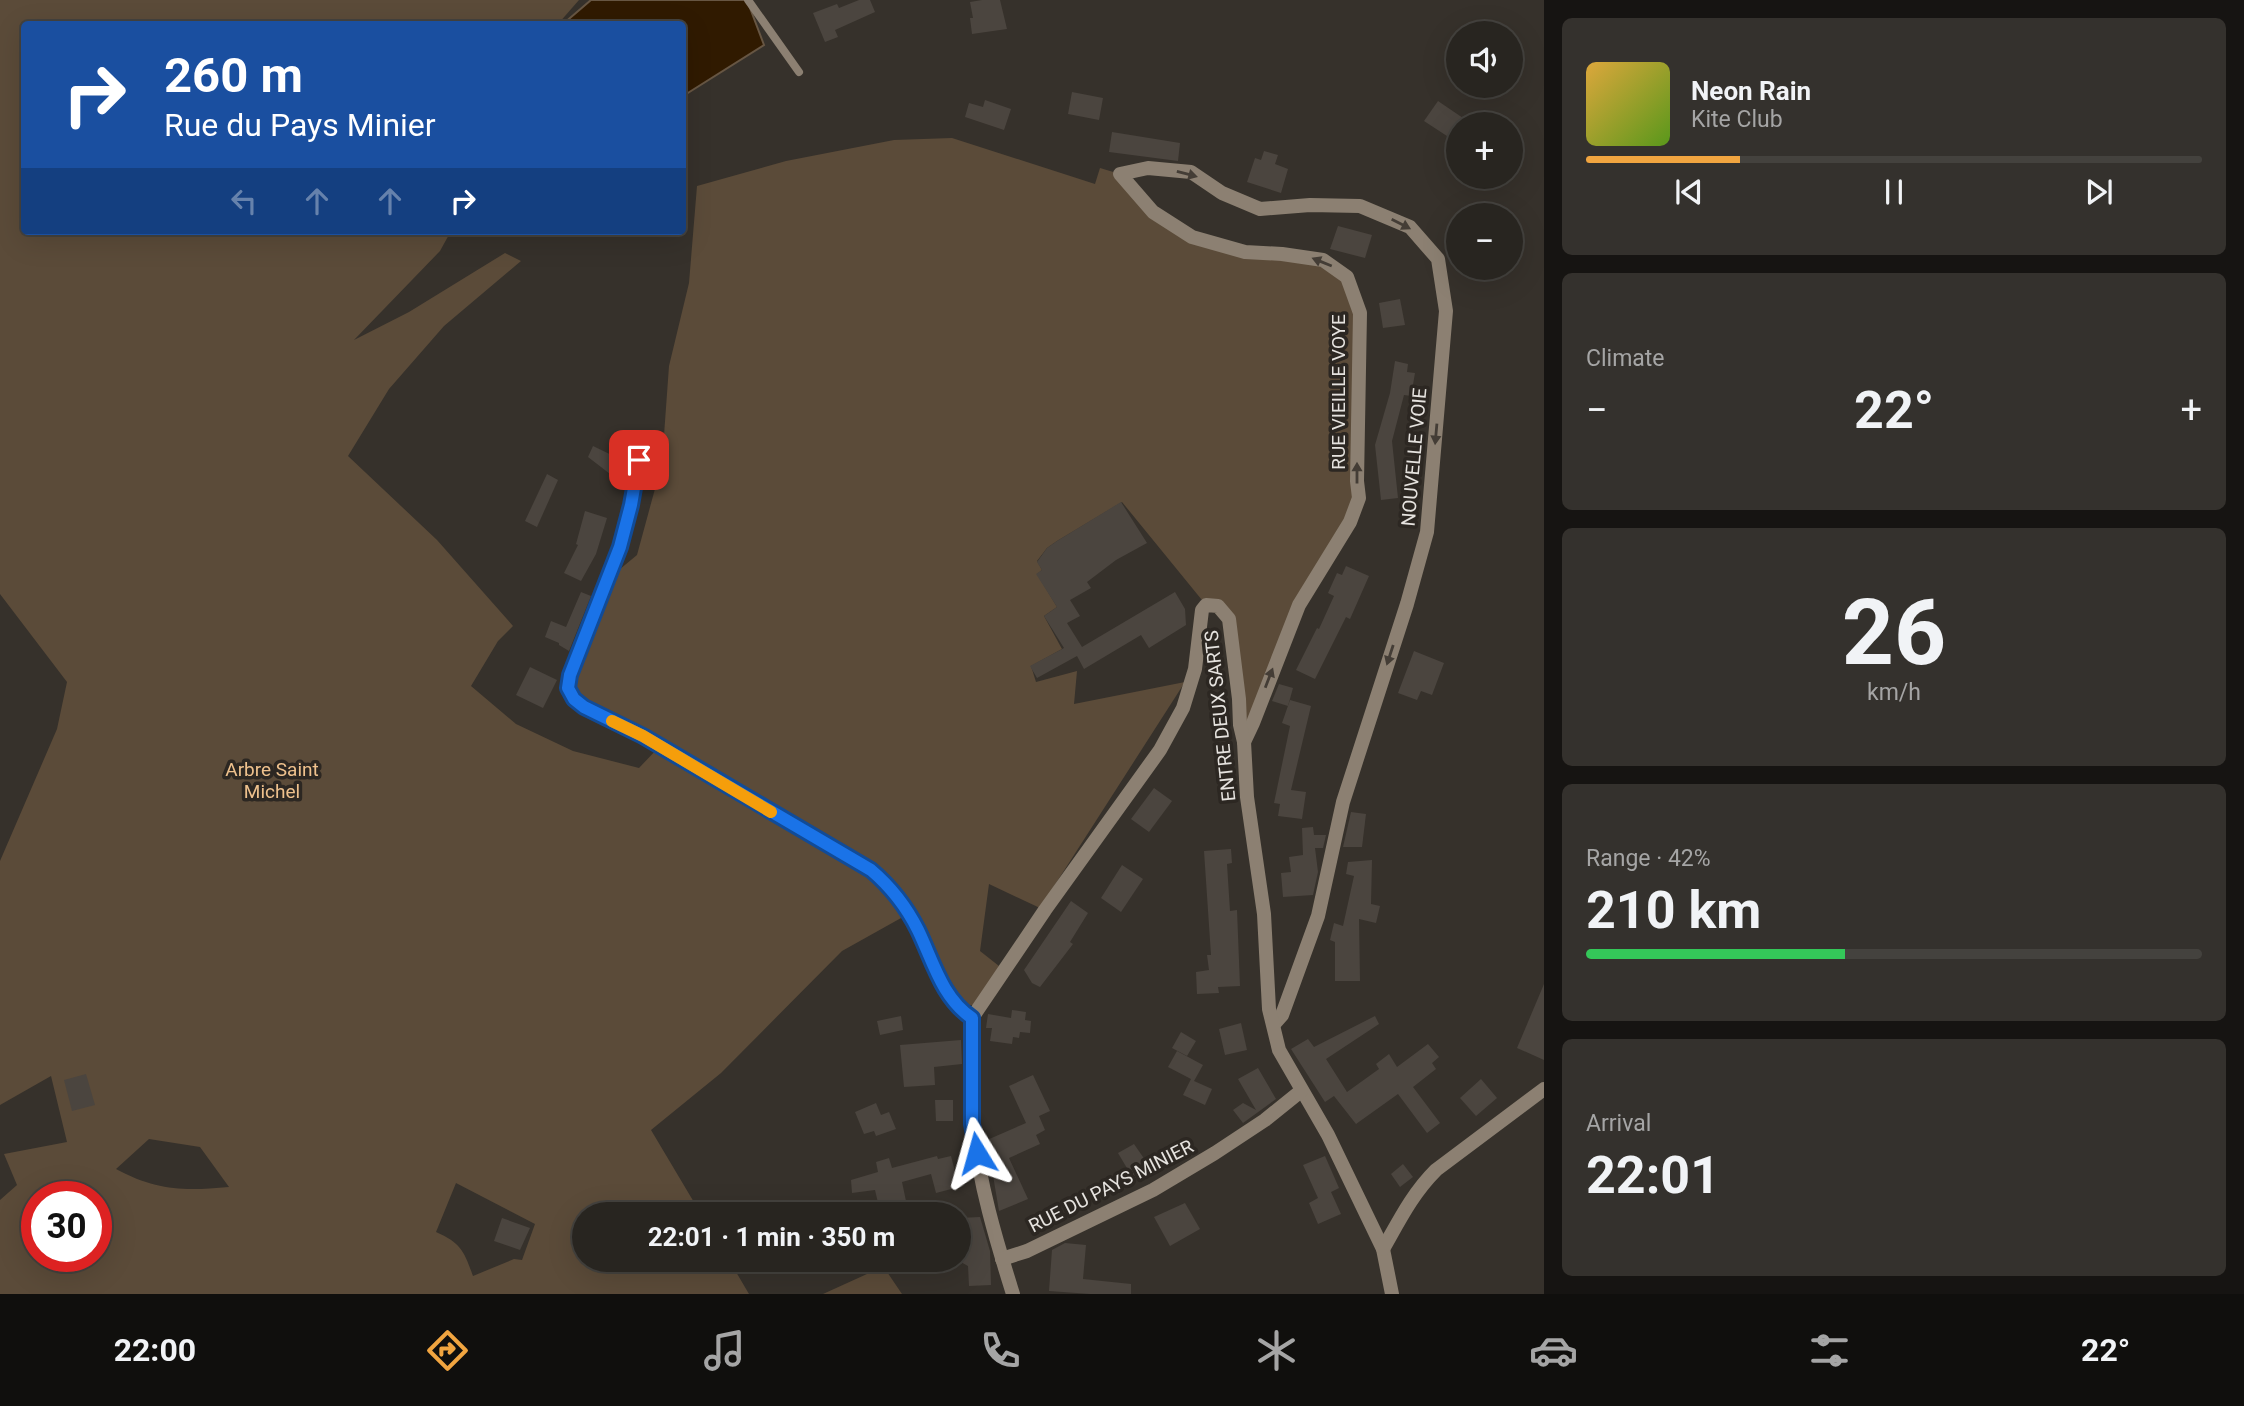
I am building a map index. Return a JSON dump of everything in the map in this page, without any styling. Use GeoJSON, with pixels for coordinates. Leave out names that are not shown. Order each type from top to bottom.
{"type":"FeatureCollection","features":[{"type":"Feature","properties":{"kind":"street","name":"NOUVELLE VOIE"},"geometry":{"type":"LineString","coordinates":[[1120,174],[1148,168],[1191,172],[1222,193],[1260,209],[1310,205],[1360,206],[1410,227],[1438,259],[1446,311],[1427,532],[1407,604],[1343,802],[1318,916],[1282,1015],[1274,1024]]}},
{"type":"Feature","properties":{"kind":"street","name":"RUE VIEILLE VOYE"},"geometry":{"type":"LineString","coordinates":[[1120,174],[1153,212],[1192,237],[1245,252],[1323,260],[1347,277],[1360,313],[1359,498],[1350,522],[1299,605],[1244,741]]}},
{"type":"Feature","properties":{"kind":"street"},"geometry":{"type":"LineString","coordinates":[[643,438],[620,547],[570,675],[568,688],[574,699],[584,707],[643,736],[871,870],[889,886],[907,910],[945,990],[972,1018],[972,1124],[980,1172],[1013,1294]]}},
{"type":"Feature","properties":{"kind":"street","name":"ENTRE DEUX SARTS"},"geometry":{"type":"LineString","coordinates":[[972,1018],[1045,910],[1160,750],[1183,708],[1195,669],[1202,610],[1206,605],[1218,606],[1228,619],[1239,699],[1247,797],[1264,914],[1269,1009],[1279,1050],[1328,1135],[1383,1250],[1392,1294]]}},
{"type":"Feature","properties":{"kind":"street"},"geometry":{"type":"LineString","coordinates":[[1383,1250],[1408,1202],[1436,1170],[1544,1089]]}},
{"type":"Feature","properties":{"kind":"street","name":"RUE DU PAYS MINIER"},"geometry":{"type":"LineString","coordinates":[[1002,1259],[1027,1251],[1153,1190],[1265,1120],[1301,1091]]}},
{"type":"Feature","properties":{"kind":"lane"},"geometry":{"type":"LineString","coordinates":[[748,0],[799,72]]}},
{"type":"Feature","properties":{"kind":"green space","name":"Arbre Saint Michel"},"geometry":{"type":"Polygon","coordinates":[[[0,0],[579,0],[561,21],[21,21],[21,235],[449,235],[440,251],[354,340],[409,312],[505,253],[521,261],[444,326],[389,389],[348,456],[437,540],[513,626],[498,641],[471,686],[516,724],[573,751],[639,768],[659,747],[584,707],[568,688],[608,579],[637,555],[662,463],[669,366],[689,283],[697,186],[786,161],[894,140],[952,138],[1095,184],[1100,168],[1120,174],[1153,212],[1192,237],[1323,260],[1347,277],[1360,313],[1359,498],[1299,605],[1244,742],[1229,619],[1206,605],[1122,502],[1057,541],[1047,548],[1037,561],[1042,570],[1037,574],[1057,607],[1044,616],[1062,649],[1031,666],[1036,682],[1077,671],[1074,704],[1185,682],[1040,908],[989,884],[980,951],[999,966],[976,1005],[963,1005],[910,913],[842,951],[721,1073],[651,1130],[694,1202],[572,1202],[572,1272],[736,1272],[749,1294],[0,1294],[0,1200],[17,1185],[4,1154],[67,1142],[51,1076],[0,1105],[0,861],[57,729],[67,682],[0,594],[0,0]],[[149,1139],[116,1169],[145,1182],[171,1188],[229,1187],[200,1147],[149,1139]],[[456,1183],[436,1232],[461,1249],[473,1276],[514,1259],[522,1260],[535,1224],[456,1183]]]}},
{"type":"Feature","properties":{"kind":"green space"},"geometry":{"type":"Polygon","coordinates":[[[871,1272],[887,1272],[902,1294],[823,1294],[871,1272]]]}},
{"type":"Feature","properties":{"kind":"shaded area"},"geometry":{"type":"Polygon","coordinates":[[[591,0],[747,0],[764,45],[686,94],[686,21],[566,21],[591,0]]]}},
{"type":"Feature","properties":{"kind":"building"},"geometry":{"type":"Polygon","coordinates":[[[859,0],[870,0],[875,12],[835,30],[838,37],[825,42],[813,13],[837,4],[839,8],[859,0]]]}},
{"type":"Feature","properties":{"kind":"building"},"geometry":{"type":"Polygon","coordinates":[[[1000,0],[1007,29],[972,34],[970,2],[1000,0]]]}},
{"type":"Feature","properties":{"kind":"building"},"geometry":{"type":"Polygon","coordinates":[[[1072,92],[1103,98],[1099,120],[1068,114],[1072,92]]]}},
{"type":"Feature","properties":{"kind":"building"},"geometry":{"type":"Polygon","coordinates":[[[985,100],[1011,109],[1004,130],[965,117],[969,103],[983,107],[985,100]]]}},
{"type":"Feature","properties":{"kind":"building"},"geometry":{"type":"Polygon","coordinates":[[[1438,101],[1454,112],[1446,112],[1446,135],[1424,121],[1438,101]]]}},
{"type":"Feature","properties":{"kind":"building"},"geometry":{"type":"Polygon","coordinates":[[[1112,132],[1180,143],[1178,161],[1109,152],[1112,132]]]}},
{"type":"Feature","properties":{"kind":"building"},"geometry":{"type":"Polygon","coordinates":[[[1264,151],[1278,155],[1275,164],[1288,169],[1281,193],[1247,182],[1255,158],[1261,160],[1264,151]]]}},
{"type":"Feature","properties":{"kind":"building"},"geometry":{"type":"Polygon","coordinates":[[[1338,226],[1372,235],[1365,258],[1330,249],[1338,226]]]}},
{"type":"Feature","properties":{"kind":"building"},"geometry":{"type":"Polygon","coordinates":[[[1400,299],[1405,325],[1383,328],[1379,303],[1400,299]]]}},
{"type":"Feature","properties":{"kind":"building"},"geometry":{"type":"Polygon","coordinates":[[[1395,361],[1408,364],[1407,372],[1415,373],[1411,396],[1404,395],[1392,441],[1398,498],[1381,500],[1375,445],[1390,393],[1395,361]]]}},
{"type":"Feature","properties":{"kind":"building"},"geometry":{"type":"Polygon","coordinates":[[[624,445],[632,446],[626,479],[614,477],[588,457],[593,446],[622,460],[624,445]]]}},
{"type":"Feature","properties":{"kind":"building"},"geometry":{"type":"Polygon","coordinates":[[[547,474],[558,480],[537,527],[525,521],[547,474]]]}},
{"type":"Feature","properties":{"kind":"building"},"geometry":{"type":"Polygon","coordinates":[[[1121,502],[1147,543],[1116,560],[1087,582],[1091,588],[1070,600],[1080,616],[1067,623],[1082,647],[1175,592],[1185,609],[1186,625],[1149,648],[1141,635],[1084,669],[1077,656],[1037,678],[1030,666],[1064,648],[1044,616],[1057,607],[1036,574],[1042,570],[1037,562],[1047,548],[1121,502]]]}},
{"type":"Feature","properties":{"kind":"building"},"geometry":{"type":"Polygon","coordinates":[[[585,511],[607,518],[596,554],[581,581],[564,573],[578,545],[576,544],[585,511]]]}},
{"type":"Feature","properties":{"kind":"building"},"geometry":{"type":"Polygon","coordinates":[[[1346,566],[1369,576],[1350,619],[1346,617],[1315,679],[1296,670],[1334,596],[1328,593],[1337,573],[1342,575],[1346,566]]]}},
{"type":"Feature","properties":{"kind":"building"},"geometry":{"type":"Polygon","coordinates":[[[581,592],[591,596],[569,651],[545,637],[551,621],[566,627],[581,592]]]}},
{"type":"Feature","properties":{"kind":"building"},"geometry":{"type":"Polygon","coordinates":[[[1414,651],[1444,663],[1432,695],[1421,691],[1417,700],[1398,693],[1414,651]]]}},
{"type":"Feature","properties":{"kind":"building"},"geometry":{"type":"Polygon","coordinates":[[[530,667],[557,680],[543,708],[516,695],[530,667]]]}},
{"type":"Feature","properties":{"kind":"building"},"geometry":{"type":"Polygon","coordinates":[[[1279,684],[1293,688],[1288,706],[1272,701],[1279,684]]]}},
{"type":"Feature","properties":{"kind":"building"},"geometry":{"type":"Polygon","coordinates":[[[1290,700],[1311,706],[1291,790],[1306,792],[1302,819],[1278,816],[1280,804],[1274,803],[1290,726],[1282,723],[1290,700]]]}},
{"type":"Feature","properties":{"kind":"building"},"geometry":{"type":"Polygon","coordinates":[[[1154,788],[1172,801],[1149,832],[1131,819],[1154,788]]]}},
{"type":"Feature","properties":{"kind":"building"},"geometry":{"type":"Polygon","coordinates":[[[1351,812],[1366,814],[1362,847],[1343,847],[1351,812]]]}},
{"type":"Feature","properties":{"kind":"building"},"geometry":{"type":"Polygon","coordinates":[[[1313,827],[1314,835],[1326,835],[1323,848],[1315,848],[1318,872],[1313,895],[1283,897],[1281,873],[1291,872],[1289,857],[1303,855],[1302,828],[1313,827]]]}},
{"type":"Feature","properties":{"kind":"building"},"geometry":{"type":"Polygon","coordinates":[[[1231,849],[1232,863],[1227,864],[1230,911],[1237,910],[1240,986],[1218,987],[1219,993],[1197,994],[1196,972],[1209,970],[1207,955],[1211,955],[1204,851],[1231,849]]]}},
{"type":"Feature","properties":{"kind":"building"},"geometry":{"type":"Polygon","coordinates":[[[1372,860],[1371,904],[1380,906],[1376,923],[1359,919],[1360,981],[1335,981],[1335,942],[1330,940],[1334,923],[1343,926],[1354,876],[1346,874],[1348,862],[1372,860]]]}},
{"type":"Feature","properties":{"kind":"building"},"geometry":{"type":"Polygon","coordinates":[[[1122,865],[1143,879],[1121,912],[1101,898],[1122,865]]]}},
{"type":"Feature","properties":{"kind":"building"},"geometry":{"type":"Polygon","coordinates":[[[1071,901],[1088,913],[1070,942],[1073,944],[1040,987],[1032,983],[1024,970],[1071,901]]]}},
{"type":"Feature","properties":{"kind":"building"},"geometry":{"type":"Polygon","coordinates":[[[1544,984],[1544,1060],[1517,1048],[1544,984]]]}},
{"type":"Feature","properties":{"kind":"building"},"geometry":{"type":"Polygon","coordinates":[[[1012,1010],[1026,1012],[1025,1020],[1031,1021],[1030,1033],[1020,1032],[1019,1038],[1013,1037],[1012,1044],[990,1041],[992,1028],[986,1028],[988,1014],[1011,1018],[1012,1010]]]}},
{"type":"Feature","properties":{"kind":"building"},"geometry":{"type":"Polygon","coordinates":[[[901,1016],[903,1030],[880,1035],[877,1021],[901,1016]]]}},
{"type":"Feature","properties":{"kind":"building"},"geometry":{"type":"Polygon","coordinates":[[[1375,1016],[1379,1024],[1326,1059],[1347,1092],[1379,1069],[1376,1064],[1389,1054],[1397,1067],[1428,1044],[1439,1057],[1432,1063],[1436,1069],[1413,1087],[1440,1123],[1427,1133],[1398,1094],[1356,1124],[1334,1096],[1325,1102],[1291,1049],[1308,1039],[1314,1047],[1375,1016]]]}},
{"type":"Feature","properties":{"kind":"building"},"geometry":{"type":"Polygon","coordinates":[[[1241,1023],[1247,1050],[1225,1055],[1219,1029],[1241,1023]]]}},
{"type":"Feature","properties":{"kind":"building"},"geometry":{"type":"Polygon","coordinates":[[[1181,1032],[1196,1041],[1187,1056],[1172,1048],[1181,1032]]]}},
{"type":"Feature","properties":{"kind":"building"},"geometry":{"type":"Polygon","coordinates":[[[961,1040],[962,1064],[934,1067],[935,1085],[904,1087],[900,1045],[961,1040]]]}},
{"type":"Feature","properties":{"kind":"building"},"geometry":{"type":"Polygon","coordinates":[[[1177,1051],[1203,1065],[1194,1081],[1212,1089],[1205,1105],[1183,1095],[1191,1079],[1168,1067],[1177,1051]]]}},
{"type":"Feature","properties":{"kind":"building"},"geometry":{"type":"Polygon","coordinates":[[[1258,1068],[1276,1099],[1243,1123],[1233,1110],[1243,1103],[1256,1110],[1238,1079],[1258,1068]]]}},
{"type":"Feature","properties":{"kind":"building"},"geometry":{"type":"Polygon","coordinates":[[[86,1074],[95,1105],[72,1111],[64,1080],[86,1074]]]}},
{"type":"Feature","properties":{"kind":"building"},"geometry":{"type":"Polygon","coordinates":[[[1033,1075],[1050,1111],[1039,1116],[1045,1130],[1036,1135],[1040,1144],[1009,1158],[1028,1199],[999,1211],[987,1140],[1026,1123],[1009,1086],[1033,1075]]]}},
{"type":"Feature","properties":{"kind":"building"},"geometry":{"type":"Polygon","coordinates":[[[1481,1079],[1497,1098],[1476,1116],[1460,1098],[1481,1079]]]}},
{"type":"Feature","properties":{"kind":"building"},"geometry":{"type":"Polygon","coordinates":[[[935,1100],[953,1100],[953,1121],[936,1121],[935,1100]]]}},
{"type":"Feature","properties":{"kind":"building"},"geometry":{"type":"Polygon","coordinates":[[[876,1103],[881,1115],[889,1112],[896,1129],[876,1136],[874,1131],[864,1134],[855,1112],[876,1103]]]}},
{"type":"Feature","properties":{"kind":"building"},"geometry":{"type":"Polygon","coordinates":[[[1134,1144],[1152,1170],[1134,1180],[1118,1153],[1134,1144]]]}},
{"type":"Feature","properties":{"kind":"building"},"geometry":{"type":"Polygon","coordinates":[[[937,1156],[938,1159],[951,1156],[959,1187],[936,1193],[931,1174],[902,1182],[906,1201],[878,1202],[875,1190],[852,1193],[851,1180],[878,1172],[876,1162],[889,1158],[892,1168],[937,1156]]]}},
{"type":"Feature","properties":{"kind":"building"},"geometry":{"type":"Polygon","coordinates":[[[1325,1156],[1339,1188],[1331,1192],[1341,1214],[1318,1224],[1309,1203],[1318,1198],[1303,1165],[1325,1156]]]}},
{"type":"Feature","properties":{"kind":"building"},"geometry":{"type":"Polygon","coordinates":[[[1403,1164],[1413,1177],[1400,1187],[1391,1174],[1403,1164]]]}},
{"type":"Feature","properties":{"kind":"building"},"geometry":{"type":"Polygon","coordinates":[[[1185,1203],[1200,1229],[1170,1246],[1154,1217],[1185,1203]]]}},
{"type":"Feature","properties":{"kind":"building"},"geometry":{"type":"Polygon","coordinates":[[[971,1217],[980,1217],[990,1251],[991,1285],[969,1286],[971,1217]]]}},
{"type":"Feature","properties":{"kind":"building"},"geometry":{"type":"Polygon","coordinates":[[[502,1218],[530,1228],[520,1250],[494,1241],[502,1218]]]}},
{"type":"Feature","properties":{"kind":"building"},"geometry":{"type":"Polygon","coordinates":[[[1065,1243],[1086,1245],[1083,1279],[1131,1284],[1131,1294],[1049,1291],[1052,1250],[1065,1243]]]}},
{"type":"Feature","properties":{"kind":"slow traffic"},"geometry":{"type":"LineString","coordinates":[[612,721],[643,736],[771,812]]}},
{"type":"Feature","properties":{"kind":"route"},"geometry":{"type":"LineString","coordinates":[[639,460],[620,547],[570,675],[568,688],[574,699],[584,707],[643,736],[871,870],[889,886],[917,928],[945,990],[972,1018],[972,1124],[977,1153]]}}]}
